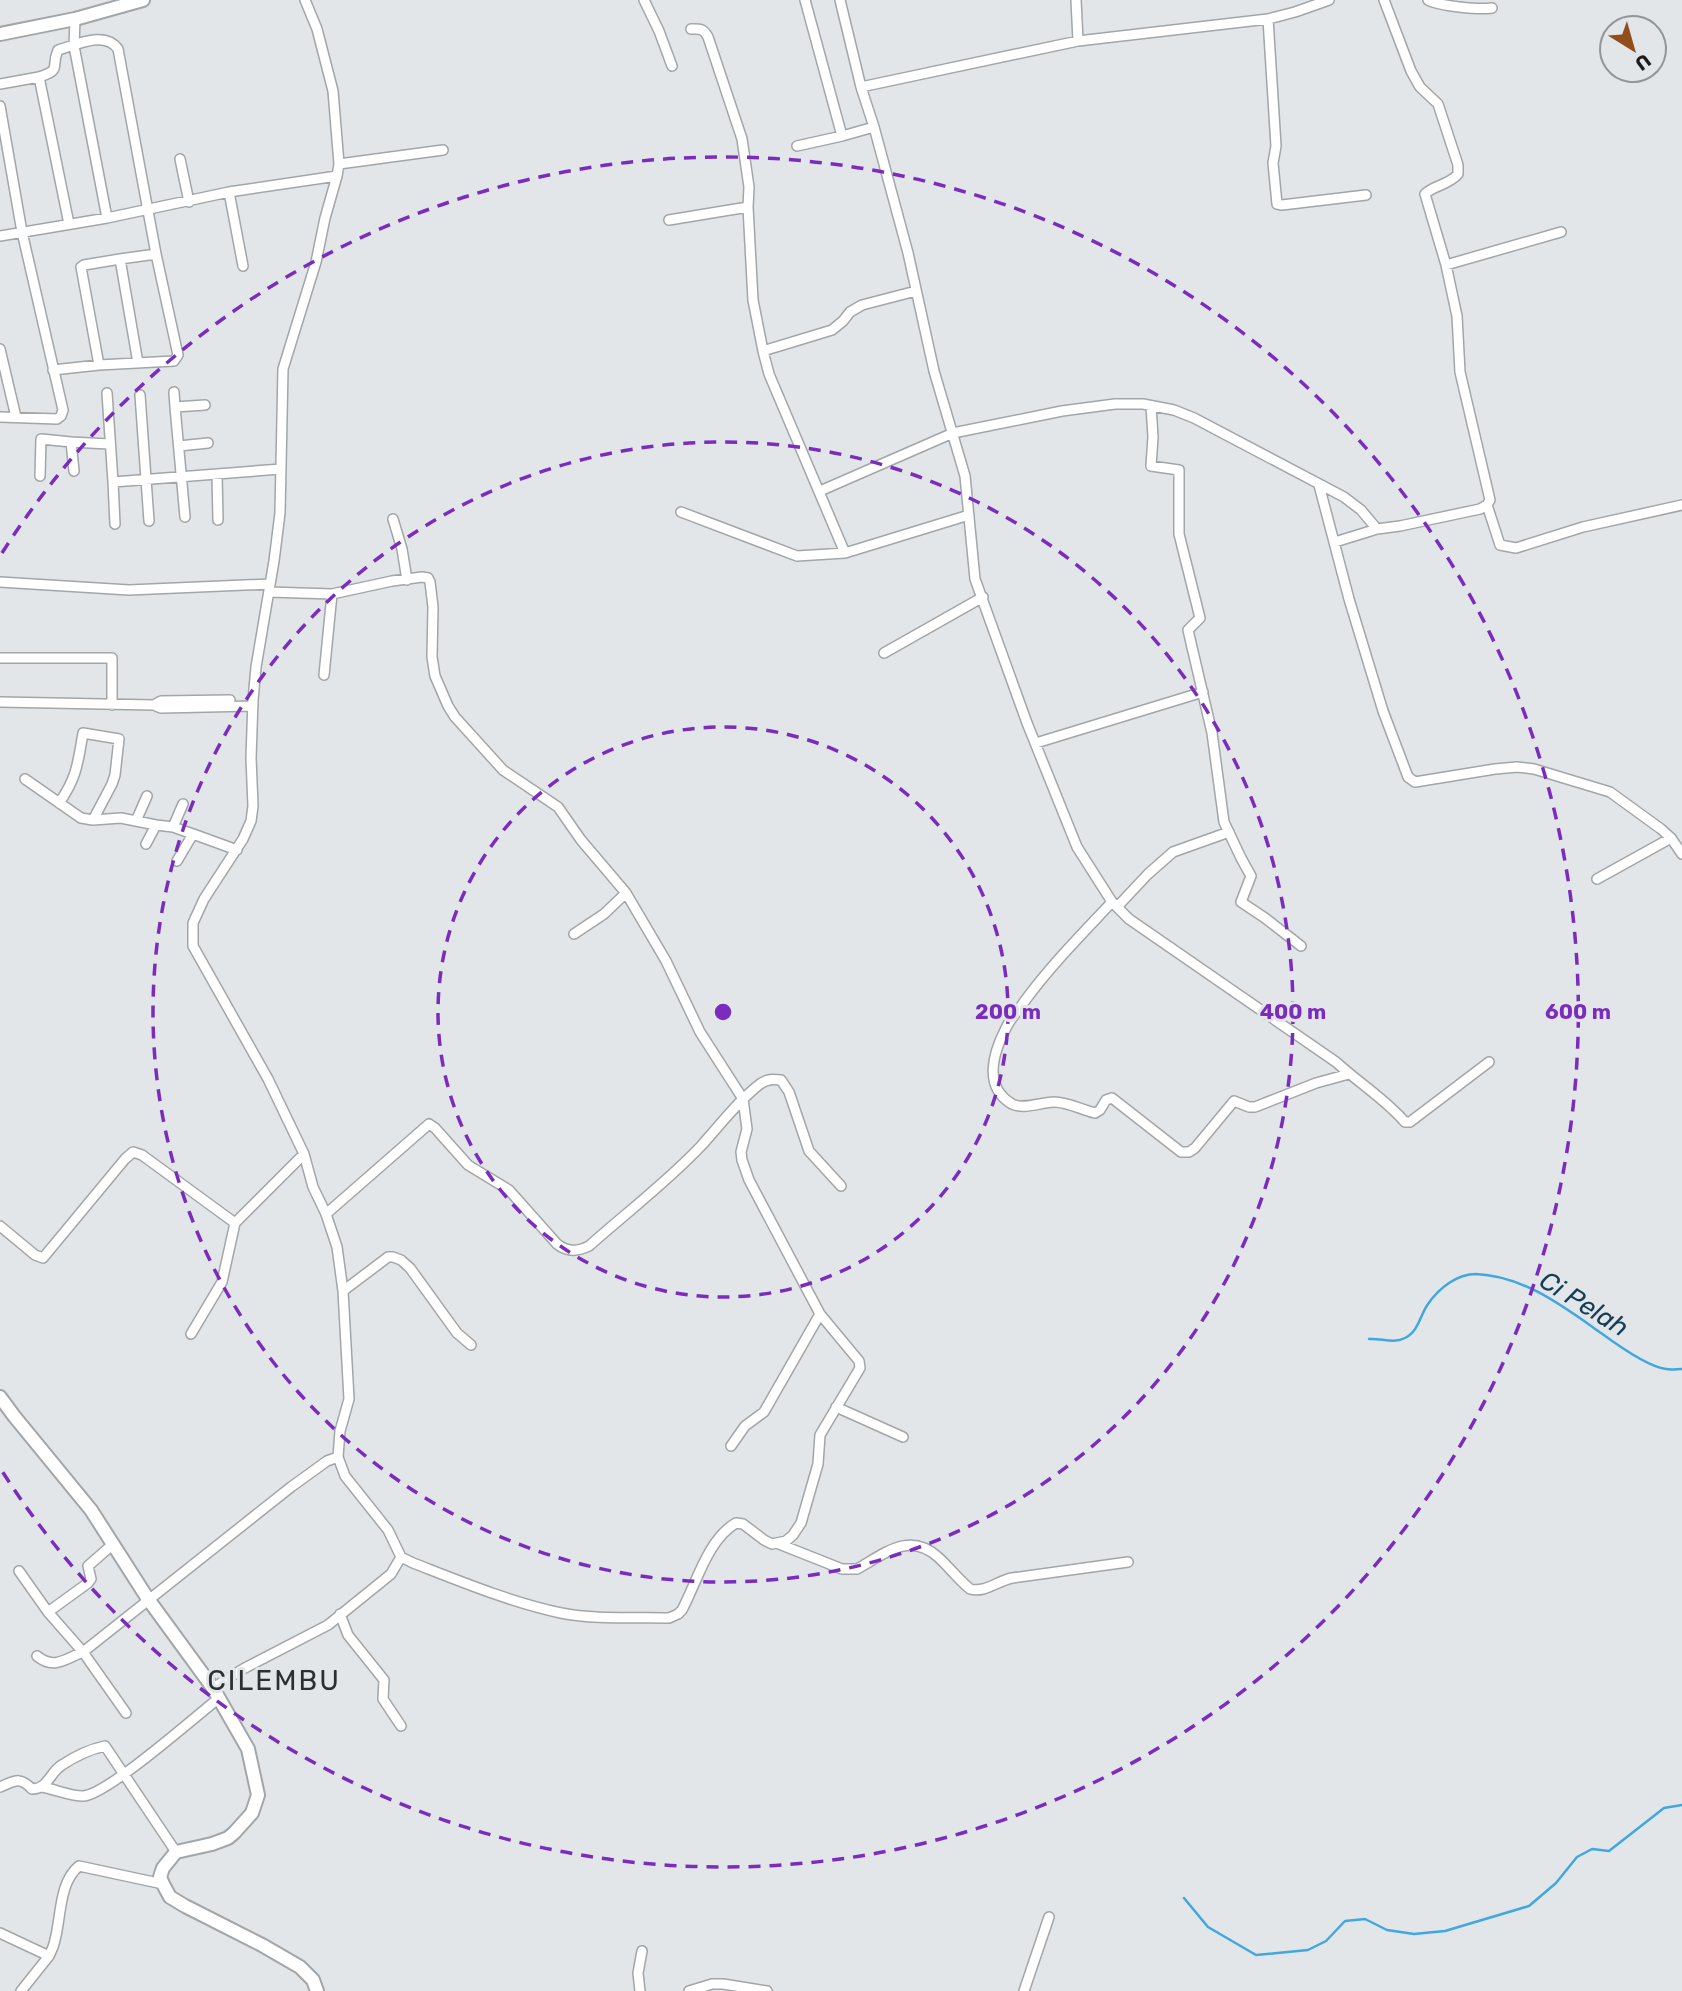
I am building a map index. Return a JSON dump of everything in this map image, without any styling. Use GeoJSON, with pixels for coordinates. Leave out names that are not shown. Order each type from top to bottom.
{"type":"FeatureCollection","features":[{"type":"Feature","properties":{"kind":"street"},"geometry":{"type":"LineString","coordinates":[[0,34],[75,19],[143,0]]}},
{"type":"Feature","properties":{"kind":"street"},"geometry":{"type":"LineString","coordinates":[[305,0],[317,29],[333,91],[339,164],[316,262],[283,369],[278,534],[256,667],[253,703],[253,806],[248,830],[204,899],[193,923],[193,946],[268,1079],[304,1154],[313,1187],[326,1214],[339,1255],[349,1399],[340,1431],[338,1457],[345,1476],[388,1530],[401,1557],[510,1600],[563,1613],[608,1618],[669,1618],[678,1614],[718,1538],[736,1523],[743,1524],[772,1544],[779,1544],[842,1569],[858,1569],[895,1547],[910,1545],[922,1548],[934,1553],[961,1582],[976,1591],[1012,1578],[1128,1562]]}},
{"type":"Feature","properties":{"kind":"street"},"geometry":{"type":"LineString","coordinates":[[644,0],[672,66]]}},
{"type":"Feature","properties":{"kind":"street"},"geometry":{"type":"LineString","coordinates":[[806,0],[842,136]]}},
{"type":"Feature","properties":{"kind":"street"},"geometry":{"type":"LineString","coordinates":[[840,0],[916,291],[934,371],[965,476],[973,570],[1077,847],[1115,904],[1129,919],[1336,1062],[1386,1101],[1408,1123],[1489,1062]]}},
{"type":"Feature","properties":{"kind":"street"},"geometry":{"type":"LineString","coordinates":[[1076,0],[1078,41]]}},
{"type":"Feature","properties":{"kind":"street"},"geometry":{"type":"LineString","coordinates":[[861,87],[1078,41],[1268,19],[1329,0]]}},
{"type":"Feature","properties":{"kind":"street"},"geometry":{"type":"LineString","coordinates":[[1335,542],[1377,529],[1480,509],[1490,500],[1460,372],[1457,316],[1446,265],[1425,194],[1428,190],[1453,181],[1458,174],[1458,165],[1438,104],[1420,87],[1411,71],[1384,0]]}},
{"type":"Feature","properties":{"kind":"street"},"geometry":{"type":"LineString","coordinates":[[1429,0],[1442,5],[1492,8]]}},
{"type":"Feature","properties":{"kind":"street"},"geometry":{"type":"LineString","coordinates":[[75,19],[74,46],[107,218]]}},
{"type":"Feature","properties":{"kind":"street"},"geometry":{"type":"LineString","coordinates":[[1268,19],[1277,204],[1367,195]]}},
{"type":"Feature","properties":{"kind":"street"},"geometry":{"type":"LineString","coordinates":[[691,29],[701,28],[708,37],[742,139],[749,187],[753,300],[769,374],[845,553]]}},
{"type":"Feature","properties":{"kind":"street"},"geometry":{"type":"LineString","coordinates":[[0,84],[53,72],[58,50],[100,39],[114,44],[118,50],[178,355],[174,361],[53,370]]}},
{"type":"Feature","properties":{"kind":"street"},"geometry":{"type":"LineString","coordinates":[[38,77],[69,224]]}},
{"type":"Feature","properties":{"kind":"street"},"geometry":{"type":"LineString","coordinates":[[0,106],[22,232],[63,410],[57,419],[0,417]]}},
{"type":"Feature","properties":{"kind":"street"},"geometry":{"type":"LineString","coordinates":[[797,146],[874,127]]}},
{"type":"Feature","properties":{"kind":"street"},"geometry":{"type":"LineString","coordinates":[[339,164],[443,150]]}},
{"type":"Feature","properties":{"kind":"street"},"geometry":{"type":"LineString","coordinates":[[180,159],[189,202]]}},
{"type":"Feature","properties":{"kind":"street"},"geometry":{"type":"LineString","coordinates":[[0,236],[107,218],[229,192],[337,176]]}},
{"type":"Feature","properties":{"kind":"street"},"geometry":{"type":"LineString","coordinates":[[229,192],[243,266]]}},
{"type":"Feature","properties":{"kind":"street"},"geometry":{"type":"LineString","coordinates":[[669,220],[748,207]]}},
{"type":"Feature","properties":{"kind":"street"},"geometry":{"type":"LineString","coordinates":[[1446,265],[1561,232]]}},
{"type":"Feature","properties":{"kind":"street"},"geometry":{"type":"LineString","coordinates":[[99,365],[81,267],[156,254]]}},
{"type":"Feature","properties":{"kind":"street"},"geometry":{"type":"LineString","coordinates":[[120,259],[138,363]]}},
{"type":"Feature","properties":{"kind":"street"},"geometry":{"type":"LineString","coordinates":[[763,351],[832,330],[850,312],[862,305],[916,291]]}},
{"type":"Feature","properties":{"kind":"street"},"geometry":{"type":"LineString","coordinates":[[0,349],[16,417]]}},
{"type":"Feature","properties":{"kind":"street"},"geometry":{"type":"LineString","coordinates":[[174,392],[183,477],[184,517]]}},
{"type":"Feature","properties":{"kind":"street"},"geometry":{"type":"LineString","coordinates":[[107,393],[115,524]]}},
{"type":"Feature","properties":{"kind":"street"},"geometry":{"type":"LineString","coordinates":[[140,395],[149,521]]}},
{"type":"Feature","properties":{"kind":"street"},"geometry":{"type":"LineString","coordinates":[[820,491],[953,433],[1062,411],[1115,404],[1151,405],[1194,418],[1353,503],[1377,529]]}},
{"type":"Feature","properties":{"kind":"street"},"geometry":{"type":"LineString","coordinates":[[176,407],[205,405]]}},
{"type":"Feature","properties":{"kind":"street"},"geometry":{"type":"LineString","coordinates":[[1151,405],[1151,467],[1179,470],[1179,534],[1200,618],[1188,629],[1212,733],[1224,822],[1251,876],[1241,902],[1301,946]]}},
{"type":"Feature","properties":{"kind":"street"},"geometry":{"type":"LineString","coordinates":[[40,476],[41,439],[109,444]]}},
{"type":"Feature","properties":{"kind":"street"},"geometry":{"type":"LineString","coordinates":[[71,442],[74,471]]}},
{"type":"Feature","properties":{"kind":"street"},"geometry":{"type":"LineString","coordinates":[[179,446],[208,443]]}},
{"type":"Feature","properties":{"kind":"street"},"geometry":{"type":"LineString","coordinates":[[113,482],[281,469]]}},
{"type":"Feature","properties":{"kind":"street"},"geometry":{"type":"LineString","coordinates":[[217,474],[218,520]]}},
{"type":"Feature","properties":{"kind":"street"},"geometry":{"type":"LineString","coordinates":[[1319,485],[1349,599],[1383,711],[1406,775],[1415,782],[1427,782],[1495,769],[1534,769],[1610,792],[1671,838],[1682,854]]}},
{"type":"Feature","properties":{"kind":"street"},"geometry":{"type":"LineString","coordinates":[[1487,505],[1500,545],[1516,548],[1583,527],[1682,505]]}},
{"type":"Feature","properties":{"kind":"street"},"geometry":{"type":"LineString","coordinates":[[681,512],[797,555],[845,553],[969,515]]}},
{"type":"Feature","properties":{"kind":"street"},"geometry":{"type":"LineString","coordinates":[[393,519],[407,580]]}},
{"type":"Feature","properties":{"kind":"street"},"geometry":{"type":"LineString","coordinates":[[0,582],[130,590],[270,588],[332,594],[422,576],[428,578],[433,607],[432,657],[435,676],[455,717],[503,770],[558,807],[581,840],[626,893],[666,961],[700,1032],[743,1099],[747,1129],[741,1152],[745,1169],[820,1314],[859,1361],[860,1368],[820,1435],[818,1464],[801,1523],[793,1535],[779,1544]]}},
{"type":"Feature","properties":{"kind":"street"},"geometry":{"type":"LineString","coordinates":[[324,675],[332,594]]}},
{"type":"Feature","properties":{"kind":"street"},"geometry":{"type":"LineString","coordinates":[[884,653],[983,597]]}},
{"type":"Feature","properties":{"kind":"street"},"geometry":{"type":"LineString","coordinates":[[0,658],[112,658],[112,705]]}},
{"type":"Feature","properties":{"kind":"street"},"geometry":{"type":"LineString","coordinates":[[1036,743],[1203,692]]}},
{"type":"Feature","properties":{"kind":"street"},"geometry":{"type":"LineString","coordinates":[[0,702],[112,705],[154,705],[161,701],[253,703]]}},
{"type":"Feature","properties":{"kind":"street"},"geometry":{"type":"LineString","coordinates":[[60,803],[75,775],[83,733],[119,739],[115,775],[93,820]]}},
{"type":"Feature","properties":{"kind":"street"},"geometry":{"type":"LineString","coordinates":[[25,779],[81,818],[121,818],[173,827],[237,850]]}},
{"type":"Feature","properties":{"kind":"street"},"geometry":{"type":"LineString","coordinates":[[136,821],[147,796]]}},
{"type":"Feature","properties":{"kind":"street"},"geometry":{"type":"LineString","coordinates":[[173,827],[183,804]]}},
{"type":"Feature","properties":{"kind":"street"},"geometry":{"type":"LineString","coordinates":[[146,844],[156,825]]}},
{"type":"Feature","properties":{"kind":"street"},"geometry":{"type":"LineString","coordinates":[[1229,832],[1173,852],[1115,904],[1032,990],[1006,1028],[997,1053],[993,1078],[997,1090],[1011,1103],[1019,1106],[1056,1102],[1096,1113],[1111,1098],[1185,1153],[1195,1148],[1234,1101],[1255,1107],[1316,1083],[1349,1074]]}},
{"type":"Feature","properties":{"kind":"street"},"geometry":{"type":"LineString","coordinates":[[177,861],[193,834]]}},
{"type":"Feature","properties":{"kind":"street"},"geometry":{"type":"LineString","coordinates":[[1597,879],[1671,838]]}},
{"type":"Feature","properties":{"kind":"street"},"geometry":{"type":"LineString","coordinates":[[574,934],[604,914],[626,893]]}},
{"type":"Feature","properties":{"kind":"street"},"geometry":{"type":"LineString","coordinates":[[326,1214],[429,1124],[468,1165],[509,1191],[564,1250],[582,1250],[700,1147],[743,1099],[763,1082],[775,1079],[781,1080],[790,1095],[809,1151],[841,1185]]}},
{"type":"Feature","properties":{"kind":"street"},"geometry":{"type":"LineString","coordinates":[[0,1226],[39,1258],[43,1258],[133,1152],[142,1155],[235,1223]]}},
{"type":"Feature","properties":{"kind":"street"},"geometry":{"type":"LineString","coordinates":[[191,1334],[222,1282],[235,1223],[304,1154]]}},
{"type":"Feature","properties":{"kind":"street"},"geometry":{"type":"LineString","coordinates":[[343,1291],[388,1257],[401,1260],[410,1268],[457,1333],[471,1345]]}},
{"type":"Feature","properties":{"kind":"street"},"geometry":{"type":"LineString","coordinates":[[731,1446],[745,1426],[764,1412],[820,1314]]}},
{"type":"Feature","properties":{"kind":"street"},"geometry":{"type":"LineString","coordinates":[[0,1397],[86,1503],[148,1599],[216,1693],[247,1745],[258,1795],[253,1813],[228,1838],[176,1852],[163,1868],[160,1877],[163,1884],[170,1897],[300,1967],[313,1980],[317,1991]]}},
{"type":"Feature","properties":{"kind":"street"},"geometry":{"type":"LineString","coordinates":[[836,1407],[903,1437]]}},
{"type":"Feature","properties":{"kind":"street"},"geometry":{"type":"LineString","coordinates":[[37,1656],[52,1664],[83,1652],[291,1487],[327,1461],[338,1457]]}},
{"type":"Feature","properties":{"kind":"street"},"geometry":{"type":"LineString","coordinates":[[48,1612],[88,1583],[88,1566],[112,1545]]}},
{"type":"Feature","properties":{"kind":"street"},"geometry":{"type":"LineString","coordinates":[[0,1787],[20,1780],[32,1789],[42,1787],[80,1796],[90,1795],[124,1774],[243,1669],[319,1630],[340,1614],[391,1574],[401,1557]]}},
{"type":"Feature","properties":{"kind":"street"},"geometry":{"type":"LineString","coordinates":[[19,1571],[48,1612],[83,1652],[126,1713]]}},
{"type":"Feature","properties":{"kind":"street"},"geometry":{"type":"LineString","coordinates":[[340,1614],[348,1634],[384,1679],[383,1699],[401,1726]]}},
{"type":"Feature","properties":{"kind":"street"},"geometry":{"type":"LineString","coordinates":[[42,1787],[63,1764],[105,1746],[176,1852]]}},
{"type":"Feature","properties":{"kind":"street"},"geometry":{"type":"LineString","coordinates":[[22,1991],[49,1956],[56,1940],[67,1883],[71,1873],[79,1866],[163,1884]]}},
{"type":"Feature","properties":{"kind":"street"},"geometry":{"type":"LineString","coordinates":[[1024,1991],[1049,1917]]}},
{"type":"Feature","properties":{"kind":"street"},"geometry":{"type":"LineString","coordinates":[[0,1933],[49,1956]]}},
{"type":"Feature","properties":{"kind":"street"},"geometry":{"type":"LineString","coordinates":[[640,1991],[638,1973],[642,1951]]}},
{"type":"Feature","properties":{"kind":"street"},"geometry":{"type":"LineString","coordinates":[[689,1991],[723,1983],[767,1991]]}},
{"type":"Feature","properties":{"kind":"waterway","name":"Ci Pelah"},"geometry":{"type":"LineString","coordinates":[[1369,1339],[1392,1341],[1410,1335],[1428,1304],[1443,1287],[1462,1276],[1476,1274],[1511,1280],[1543,1294],[1641,1360],[1668,1369],[1682,1369]]}},
{"type":"Feature","properties":{"kind":"waterway"},"geometry":{"type":"LineString","coordinates":[[1184,1898],[1208,1927],[1256,1955],[1308,1950],[1326,1941],[1345,1921],[1365,1919],[1387,1930],[1414,1934],[1445,1931],[1529,1906],[1556,1883],[1577,1857],[1592,1849],[1609,1851],[1664,1808],[1682,1805]]}},
{"type":"Feature","properties":{"kind":"district","name":"CILEMBU"},"geometry":{"type":"Point","coordinates":[274,1680]}}]}
